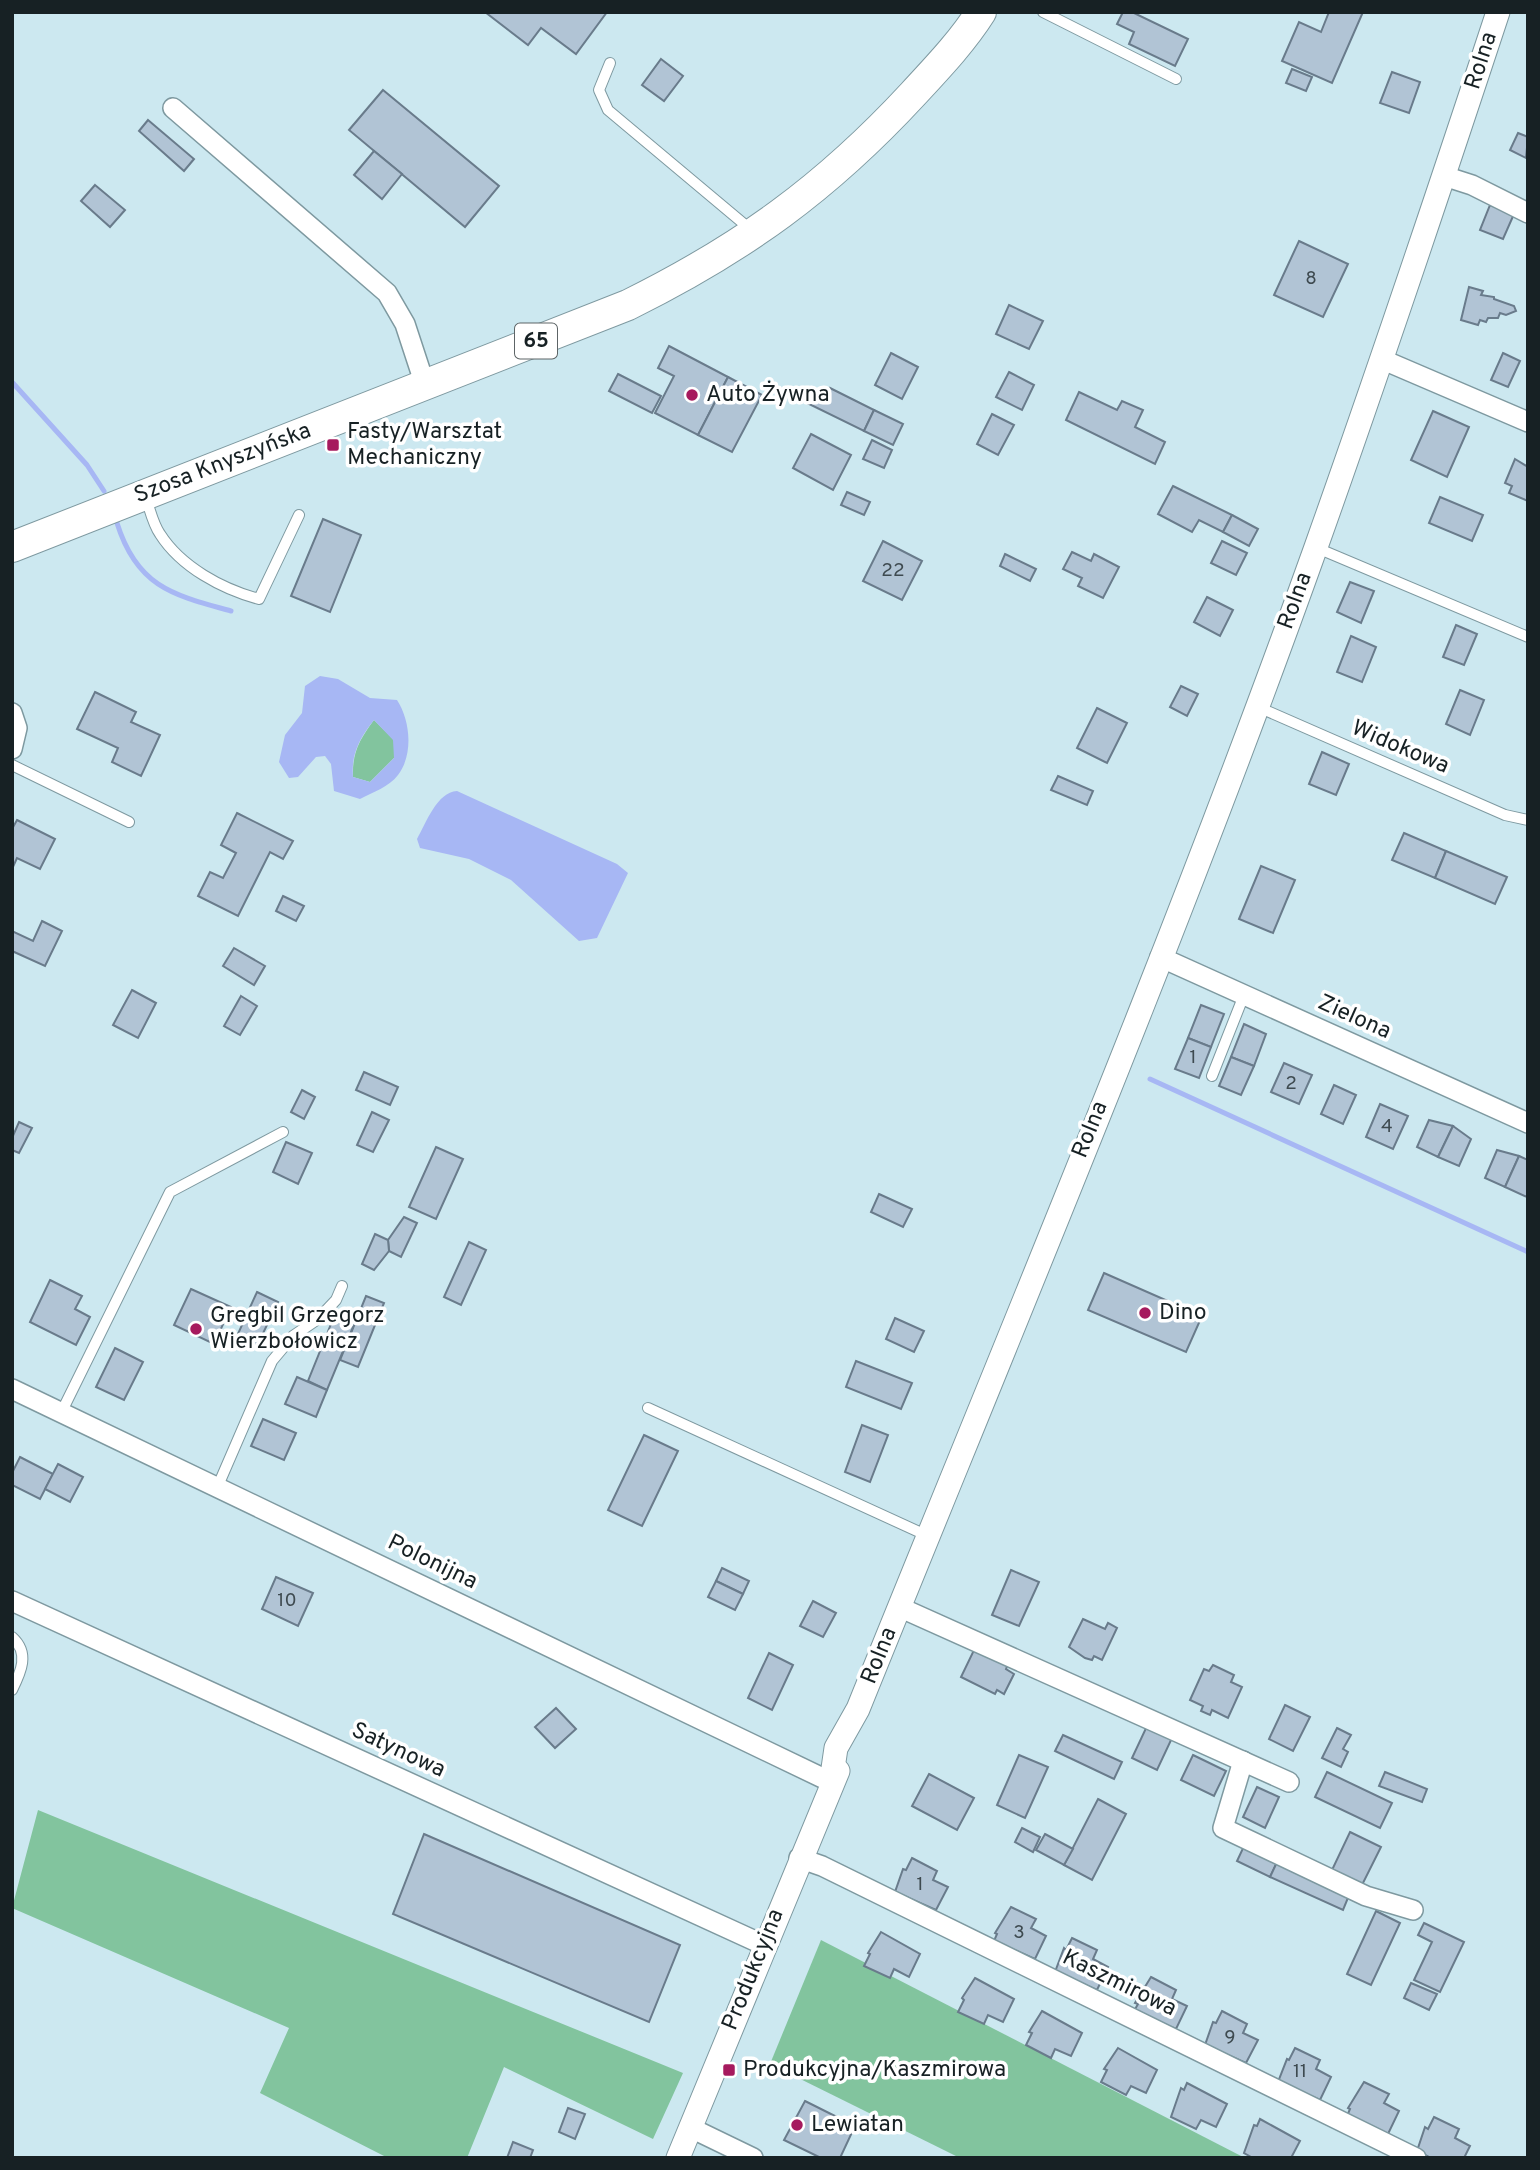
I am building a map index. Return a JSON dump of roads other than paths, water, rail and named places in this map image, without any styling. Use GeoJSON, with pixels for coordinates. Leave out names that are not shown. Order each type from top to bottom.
{"type":"FeatureCollection","features":[{"type":"Feature","properties":{"kind":"main road","name":"Szosa Knyszyńska"},"geometry":{"type":"LineString","coordinates":[[12,547],[628,305],[689,275],[756,234],[814,190],[867,144],[942,62],[981,12]]}},
{"type":"Feature","properties":{"kind":"street","name":"Rolna"},"geometry":{"type":"LineString","coordinates":[[831,1782],[835,1748],[858,1709],[929,1536],[1257,707],[1316,548],[1498,12]]}},
{"type":"Feature","properties":{"kind":"street"},"geometry":{"type":"LineString","coordinates":[[173,108],[387,293],[405,324],[425,385]]}},
{"type":"Feature","properties":{"kind":"street"},"geometry":{"type":"LineString","coordinates":[[1444,176],[1472,185],[1528,213]]}},
{"type":"Feature","properties":{"kind":"street"},"geometry":{"type":"LineString","coordinates":[[1381,359],[1528,422]]}},
{"type":"Feature","properties":{"kind":"street"},"geometry":{"type":"LineString","coordinates":[[12,713],[17,729],[12,749]]}},
{"type":"Feature","properties":{"kind":"street","name":"Zielona"},"geometry":{"type":"LineString","coordinates":[[1160,957],[1528,1123]]}},
{"type":"Feature","properties":{"kind":"street","name":"Polonijna"},"geometry":{"type":"LineString","coordinates":[[12,1390],[831,1782]]}},
{"type":"Feature","properties":{"kind":"street","name":"Satynowa"},"geometry":{"type":"LineString","coordinates":[[12,1601],[764,1945]]}},
{"type":"Feature","properties":{"kind":"street"},"geometry":{"type":"LineString","coordinates":[[899,1607],[1289,1782]]}},
{"type":"Feature","properties":{"kind":"street"},"geometry":{"type":"LineString","coordinates":[[1242,1761],[1223,1828],[1366,1896],[1413,1910]]}},
{"type":"Feature","properties":{"kind":"street","name":"Produkcyjna"},"geometry":{"type":"LineString","coordinates":[[678,2158],[831,1782]]}},
{"type":"Feature","properties":{"kind":"street","name":"Kaszmirowa"},"geometry":{"type":"LineString","coordinates":[[799,1858],[822,1866],[1416,2158]]}},
{"type":"Feature","properties":{"kind":"street"},"geometry":{"type":"LineString","coordinates":[[691,2128],[753,2158]]}},
{"type":"Feature","properties":{"kind":"lane"},"geometry":{"type":"LineString","coordinates":[[1043,12],[1176,79]]}},
{"type":"Feature","properties":{"kind":"lane"},"geometry":{"type":"LineString","coordinates":[[610,63],[599,90],[608,110],[756,234]]}},
{"type":"Feature","properties":{"kind":"lane"},"geometry":{"type":"LineString","coordinates":[[144,495],[158,533],[180,559],[240,594],[259,599],[299,514]]}},
{"type":"Feature","properties":{"kind":"lane","name":"Rolna"},"geometry":{"type":"LineString","coordinates":[[1316,548],[1528,637]]}},
{"type":"Feature","properties":{"kind":"lane","name":"Widokowa"},"geometry":{"type":"LineString","coordinates":[[1257,707],[1505,815],[1528,820]]}},
{"type":"Feature","properties":{"kind":"lane"},"geometry":{"type":"LineString","coordinates":[[12,765],[129,822]]}},
{"type":"Feature","properties":{"kind":"lane"},"geometry":{"type":"LineString","coordinates":[[1212,1076],[1244,995]]}},
{"type":"Feature","properties":{"kind":"lane"},"geometry":{"type":"LineString","coordinates":[[61,1413],[170,1192],[283,1132]]}},
{"type":"Feature","properties":{"kind":"lane"},"geometry":{"type":"LineString","coordinates":[[217,1488],[272,1361],[293,1336],[318,1319],[337,1300],[342,1286]]}},
{"type":"Feature","properties":{"kind":"lane"},"geometry":{"type":"LineString","coordinates":[[648,1408],[929,1536]]}},
{"type":"Feature","properties":{"kind":"lane"},"geometry":{"type":"LineString","coordinates":[[12,1637],[23,1654],[22,1670],[12,1690]]}},
{"type":"Feature","properties":{"kind":"water"},"geometry":{"type":"Polygon","coordinates":[[[320,676],[338,679],[370,698],[397,700],[405,717],[408,747],[403,767],[394,779],[360,799],[334,791],[331,764],[325,756],[316,757],[298,777],[289,778],[279,762],[285,735],[302,713],[305,686],[320,676]],[[374,720],[358,746],[353,761],[353,777],[370,782],[394,758],[393,740],[374,720]]]}},
{"type":"Feature","properties":{"kind":"water"},"geometry":{"type":"Polygon","coordinates":[[[457,791],[617,864],[628,873],[597,938],[579,941],[511,880],[469,859],[420,848],[417,839],[433,809],[444,797],[457,791]]]}},
{"type":"Feature","properties":{"kind":"waterway"},"geometry":{"type":"LineString","coordinates":[[12,382],[87,465],[104,491]]}},
{"type":"Feature","properties":{"kind":"waterway"},"geometry":{"type":"LineString","coordinates":[[117,523],[135,562],[147,575],[175,593],[231,611]]}},
{"type":"Feature","properties":{"kind":"waterway"},"geometry":{"type":"LineString","coordinates":[[1150,1079],[1528,1252]]}},
{"type":"Feature","properties":{"kind":"place","name":"Auto Żywna"},"geometry":{"type":"Point","coordinates":[692,395]}},
{"type":"Feature","properties":{"kind":"place","name":"Fasty/Warsztat Mechaniczny"},"geometry":{"type":"Point","coordinates":[333,445]}},
{"type":"Feature","properties":{"kind":"place","name":"Dino"},"geometry":{"type":"Point","coordinates":[1145,1313]}},
{"type":"Feature","properties":{"kind":"place","name":"Gregbil Grzegorz Wierzbołowicz"},"geometry":{"type":"Point","coordinates":[196,1329]}},
{"type":"Feature","properties":{"kind":"place","name":"Produkcyjna/Kaszmirowa"},"geometry":{"type":"Point","coordinates":[729,2070]}},
{"type":"Feature","properties":{"kind":"place","name":"Lewiatan"},"geometry":{"type":"Point","coordinates":[797,2125]}}]}
